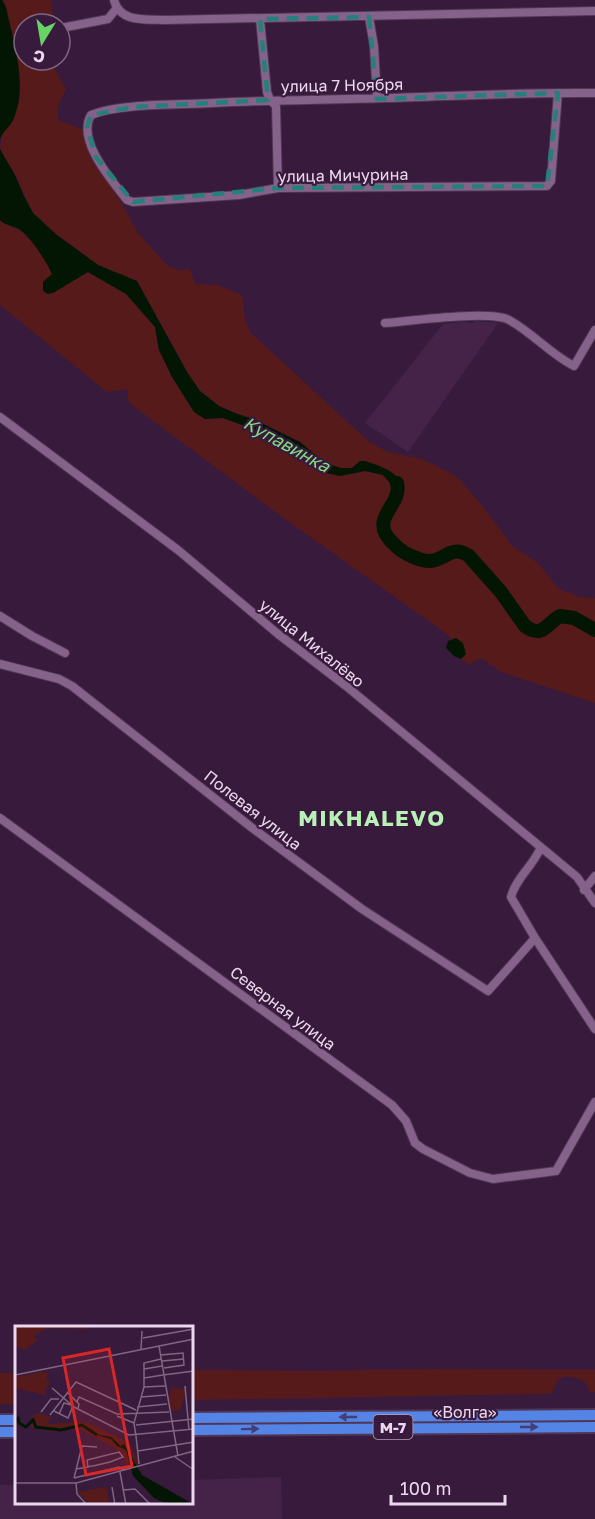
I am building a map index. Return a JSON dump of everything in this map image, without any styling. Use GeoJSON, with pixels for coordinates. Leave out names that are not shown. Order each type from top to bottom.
{"type":"FeatureCollection","features":[{"type":"Feature","properties":{"kind":"highway","name":"«Волга»"},"geometry":{"type":"LineString","coordinates":[[194,1418],[595,1416]]}},
{"type":"Feature","properties":{"kind":"highway","name":"«Волга»"},"geometry":{"type":"LineString","coordinates":[[194,1430],[595,1427]]}},
{"type":"Feature","properties":{"kind":"street"},"geometry":{"type":"LineString","coordinates":[[114,0],[116,9],[121,14],[146,19],[260,19],[595,11]]}},
{"type":"Feature","properties":{"kind":"street"},"geometry":{"type":"LineString","coordinates":[[72,26],[108,19],[116,9]]}},
{"type":"Feature","properties":{"kind":"street"},"geometry":{"type":"LineString","coordinates":[[369,17],[374,46],[377,98]]}},
{"type":"Feature","properties":{"kind":"street"},"geometry":{"type":"LineString","coordinates":[[260,19],[267,92],[270,100],[276,106],[278,188]]}},
{"type":"Feature","properties":{"kind":"street","name":"улица 7 Ноября"},"geometry":{"type":"LineString","coordinates":[[133,202],[127,200],[96,157],[87,127],[91,115],[103,110],[270,100],[485,93],[516,95],[595,93]]}},
{"type":"Feature","properties":{"kind":"street","name":"улица Мичурина"},"geometry":{"type":"LineString","coordinates":[[133,202],[239,195],[278,188],[547,186],[551,181],[558,93]]}},
{"type":"Feature","properties":{"kind":"street"},"geometry":{"type":"LineString","coordinates":[[385,323],[441,318],[499,317],[512,322],[559,359],[574,366],[595,330]]}},
{"type":"Feature","properties":{"kind":"street","name":"улица Михалёво"},"geometry":{"type":"LineString","coordinates":[[0,417],[178,550],[278,634],[355,693],[577,878],[594,901]]}},
{"type":"Feature","properties":{"kind":"street"},"geometry":{"type":"LineString","coordinates":[[0,616],[65,653]]}},
{"type":"Feature","properties":{"kind":"street","name":"Полевая улица"},"geometry":{"type":"LineString","coordinates":[[0,664],[59,679],[72,686],[251,827],[362,909],[488,991],[535,938]]}},
{"type":"Feature","properties":{"kind":"street","name":"Северная улица"},"geometry":{"type":"LineString","coordinates":[[0,818],[392,1105],[406,1121],[415,1143],[423,1149],[482,1178],[493,1179],[556,1172],[595,1102]]}},
{"type":"Feature","properties":{"kind":"street"},"geometry":{"type":"LineString","coordinates":[[540,849],[536,859],[514,885],[511,897],[595,1029]]}},
{"type":"Feature","properties":{"kind":"street"},"geometry":{"type":"LineString","coordinates":[[584,890],[595,876]]}},
{"type":"Feature","properties":{"kind":"highlighted area"},"geometry":{"type":"Polygon","coordinates":[[[369,17],[377,99],[558,93],[547,186],[278,188],[133,202],[96,157],[87,127],[91,115],[133,107],[268,100],[260,19],[369,17]]]}},
{"type":"Feature","properties":{"kind":"shaded area"},"geometry":{"type":"Polygon","coordinates":[[[3,0],[51,0],[52,12],[12,12],[12,36],[3,0]]]}},
{"type":"Feature","properties":{"kind":"shaded area"},"geometry":{"type":"Polygon","coordinates":[[[18,72],[56,72],[66,89],[57,108],[58,120],[82,129],[95,165],[119,199],[138,233],[167,265],[178,270],[190,269],[195,284],[217,285],[242,295],[245,319],[250,332],[368,441],[388,452],[422,459],[452,474],[481,504],[513,547],[538,563],[558,588],[579,597],[595,598],[595,703],[501,672],[481,658],[469,665],[461,659],[466,654],[456,638],[452,640],[447,634],[285,519],[129,403],[127,389],[107,392],[0,305],[0,220],[21,231],[39,250],[52,273],[53,293],[87,272],[126,294],[155,327],[159,350],[172,377],[194,412],[205,419],[223,418],[253,429],[283,445],[299,458],[355,474],[365,471],[383,475],[390,483],[394,496],[391,471],[365,461],[352,468],[341,469],[325,463],[300,442],[253,419],[219,406],[200,391],[187,372],[137,281],[98,265],[57,235],[33,213],[0,149],[2,134],[14,119],[19,87],[18,72]]]}},
{"type":"Feature","properties":{"kind":"shaded area"},"geometry":{"type":"Polygon","coordinates":[[[475,321],[498,323],[408,452],[365,423],[443,324],[473,323],[475,321]]]}},
{"type":"Feature","properties":{"kind":"shaded area"},"geometry":{"type":"Polygon","coordinates":[[[194,1370],[595,1370],[595,1392],[590,1392],[585,1382],[565,1377],[558,1380],[552,1393],[546,1394],[194,1400],[194,1370]]]}},
{"type":"Feature","properties":{"kind":"shaded area"},"geometry":{"type":"Polygon","coordinates":[[[0,1373],[15,1373],[15,1404],[0,1404],[0,1373]]]}},
{"type":"Feature","properties":{"kind":"shaded area"},"geometry":{"type":"Polygon","coordinates":[[[281,1477],[282,1519],[0,1519],[0,1485],[15,1485],[15,1504],[194,1504],[194,1480],[281,1477]]]}},
{"type":"Feature","properties":{"kind":"water"},"geometry":{"type":"Polygon","coordinates":[[[0,0],[2,0],[12,32],[12,72],[19,72],[20,93],[12,122],[0,139],[0,0]]]}},
{"type":"Feature","properties":{"kind":"water"},"geometry":{"type":"Polygon","coordinates":[[[0,149],[33,213],[57,235],[98,265],[137,281],[187,372],[200,391],[219,406],[253,419],[300,442],[325,463],[341,468],[352,468],[360,461],[365,461],[385,468],[397,476],[401,482],[403,495],[396,499],[390,483],[383,475],[365,471],[340,476],[314,469],[283,445],[253,429],[223,418],[205,419],[194,412],[172,377],[159,350],[155,327],[126,294],[88,272],[53,293],[48,294],[43,291],[43,282],[52,274],[46,262],[22,231],[0,220],[0,149]]]}},
{"type":"Feature","properties":{"kind":"water"},"geometry":{"type":"Polygon","coordinates":[[[456,638],[463,643],[466,654],[461,659],[446,648],[448,641],[456,638]]]}},
{"type":"Feature","properties":{"kind":"waterway","name":"Купавинка"},"geometry":{"type":"LineString","coordinates":[[397,483],[395,499],[384,520],[384,528],[387,536],[399,549],[426,561],[436,560],[453,552],[469,556],[501,592],[525,626],[531,630],[541,630],[560,616],[574,618],[595,630]]}},
{"type":"Feature","properties":{"kind":"district","name":"MIKHALEVO"},"geometry":{"type":"Point","coordinates":[372,817]}}]}
